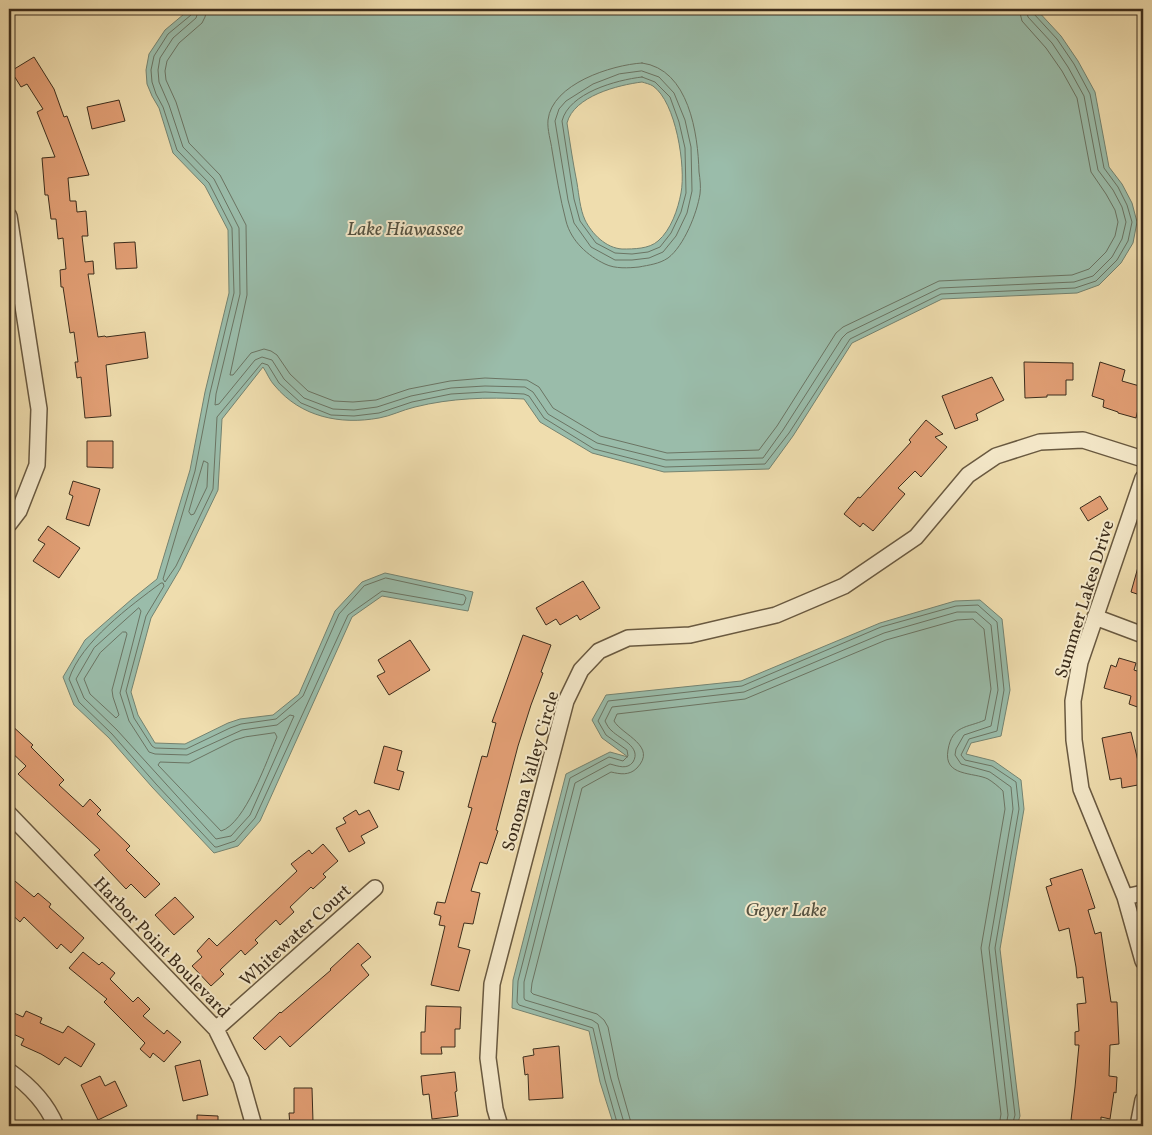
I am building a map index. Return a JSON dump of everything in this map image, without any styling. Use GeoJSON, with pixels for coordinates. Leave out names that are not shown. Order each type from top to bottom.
{"type":"FeatureCollection","features":[{"type":"Feature","properties":{"kind":"street"},"geometry":{"type":"LineString","coordinates":[[9,216],[10,236],[40,409],[37,465],[18,510],[9,524]]}},
{"type":"Feature","properties":{"kind":"street","name":"Sonoma Valley Circle"},"geometry":{"type":"LineString","coordinates":[[500,1126],[488,1058],[492,984],[566,701],[581,670],[599,651],[628,638],[690,635],[776,615],[844,586],[916,537],[968,475],[996,456],[1040,442],[1083,440],[1143,459]]}},
{"type":"Feature","properties":{"kind":"street","name":"Summer Lakes Drive"},"geometry":{"type":"LineString","coordinates":[[1143,478],[1080,662],[1075,693],[1074,740],[1082,789],[1125,896],[1143,961]]}},
{"type":"Feature","properties":{"kind":"street"},"geometry":{"type":"LineString","coordinates":[[1096,617],[1143,635]]}},
{"type":"Feature","properties":{"kind":"street","name":"Harbor Point Boulevard"},"geometry":{"type":"LineString","coordinates":[[9,814],[216,1030],[241,1080],[254,1126]]}},
{"type":"Feature","properties":{"kind":"street","name":"Whitewater Court"},"geometry":{"type":"LineString","coordinates":[[216,1030],[376,888]]}},
{"type":"Feature","properties":{"kind":"street"},"geometry":{"type":"LineString","coordinates":[[1125,896],[1143,893]]}},
{"type":"Feature","properties":{"kind":"street"},"geometry":{"type":"LineString","coordinates":[[9,1071],[34,1092],[52,1116],[56,1126]]}},
{"type":"Feature","properties":{"kind":"street"},"geometry":{"type":"LineString","coordinates":[[1138,1126],[1143,1100]]}},
{"type":"Feature","properties":{"kind":"water","name":"Lake Hiawassee"},"geometry":{"type":"Polygon","coordinates":[[[190,9],[1036,9],[1061,36],[1078,61],[1095,92],[1109,167],[1122,184],[1132,203],[1137,222],[1133,243],[1121,263],[1099,285],[1077,293],[942,299],[852,343],[793,436],[769,469],[664,472],[592,453],[540,422],[524,399],[483,398],[456,400],[415,407],[379,418],[364,420],[336,419],[309,412],[285,397],[273,384],[263,367],[222,419],[218,490],[180,569],[151,618],[131,692],[138,715],[155,743],[185,744],[240,719],[273,715],[299,694],[335,611],[362,582],[385,573],[473,592],[468,611],[382,596],[352,617],[260,821],[238,846],[214,853],[109,738],[74,705],[63,677],[85,640],[157,579],[190,470],[205,392],[229,293],[228,230],[205,186],[173,153],[159,108],[147,84],[146,70],[149,54],[165,30],[190,9]],[[642,82],[610,89],[587,99],[571,114],[567,123],[580,202],[585,220],[591,230],[605,243],[622,249],[646,247],[658,241],[667,231],[673,219],[681,193],[682,168],[678,136],[673,120],[661,94],[653,86],[642,82]]]}},
{"type":"Feature","properties":{"kind":"water","name":"Geyer Lake"},"geometry":{"type":"Polygon","coordinates":[[[980,600],[1002,619],[1010,690],[1001,736],[971,743],[966,754],[994,761],[1021,780],[1024,809],[1000,949],[1020,1116],[1017,1126],[614,1126],[600,1082],[589,1031],[512,1008],[513,980],[566,774],[610,752],[628,757],[602,738],[592,720],[606,695],[741,681],[880,623],[955,601],[980,600]]]}},
{"type":"Feature","properties":{"kind":"building"},"geometry":{"type":"Polygon","coordinates":[[[34,57],[54,89],[64,117],[67,116],[89,175],[68,178],[70,201],[76,201],[77,212],[86,211],[88,236],[82,236],[85,262],[93,261],[94,274],[88,274],[98,337],[145,332],[148,358],[106,365],[111,416],[85,418],[81,377],[77,378],[75,362],[78,362],[74,332],[70,333],[63,287],[61,287],[60,270],[66,269],[63,238],[58,239],[56,219],[51,219],[48,195],[45,195],[42,158],[55,157],[37,112],[43,109],[27,84],[21,87],[11,71],[34,57]]]}},
{"type":"Feature","properties":{"kind":"building"},"geometry":{"type":"Polygon","coordinates":[[[119,100],[125,121],[92,129],[87,107],[119,100]]]}},
{"type":"Feature","properties":{"kind":"building"},"geometry":{"type":"Polygon","coordinates":[[[135,242],[137,268],[116,269],[114,243],[135,242]]]}},
{"type":"Feature","properties":{"kind":"building"},"geometry":{"type":"Polygon","coordinates":[[[1024,362],[1073,363],[1073,380],[1066,380],[1066,395],[1025,398],[1024,362]]]}},
{"type":"Feature","properties":{"kind":"building"},"geometry":{"type":"Polygon","coordinates":[[[1100,362],[1125,370],[1122,381],[1143,387],[1143,406],[1139,405],[1136,418],[1103,407],[1104,400],[1092,396],[1100,362]]]}},
{"type":"Feature","properties":{"kind":"building"},"geometry":{"type":"Polygon","coordinates":[[[992,377],[1004,400],[976,414],[978,420],[955,429],[942,396],[992,377]]]}},
{"type":"Feature","properties":{"kind":"building"},"geometry":{"type":"Polygon","coordinates":[[[926,420],[943,434],[935,437],[947,447],[921,477],[915,471],[898,488],[905,494],[873,531],[863,523],[860,527],[844,514],[911,442],[909,440],[926,420]]]}},
{"type":"Feature","properties":{"kind":"building"},"geometry":{"type":"Polygon","coordinates":[[[87,441],[113,441],[113,468],[87,467],[87,441]]]}},
{"type":"Feature","properties":{"kind":"building"},"geometry":{"type":"Polygon","coordinates":[[[73,481],[100,489],[89,526],[66,519],[73,496],[69,494],[73,481]]]}},
{"type":"Feature","properties":{"kind":"building"},"geometry":{"type":"Polygon","coordinates":[[[1100,496],[1108,509],[1088,521],[1080,508],[1100,496]]]}},
{"type":"Feature","properties":{"kind":"building"},"geometry":{"type":"Polygon","coordinates":[[[48,526],[80,548],[59,578],[33,561],[45,544],[38,540],[48,526]]]}},
{"type":"Feature","properties":{"kind":"building"},"geometry":{"type":"Polygon","coordinates":[[[1140,560],[1143,561],[1143,596],[1131,592],[1140,560]]]}},
{"type":"Feature","properties":{"kind":"building"},"geometry":{"type":"Polygon","coordinates":[[[583,581],[600,608],[580,620],[577,615],[560,625],[556,619],[546,625],[536,608],[583,581]]]}},
{"type":"Feature","properties":{"kind":"building"},"geometry":{"type":"Polygon","coordinates":[[[523,635],[551,645],[518,746],[496,830],[498,831],[487,864],[480,862],[471,891],[480,893],[473,924],[464,923],[458,947],[470,950],[459,991],[431,985],[445,926],[439,925],[441,916],[434,914],[437,902],[445,903],[472,808],[468,807],[482,756],[487,757],[496,723],[492,722],[523,635]]]}},
{"type":"Feature","properties":{"kind":"building"},"geometry":{"type":"Polygon","coordinates":[[[410,640],[430,670],[389,695],[377,676],[385,672],[378,660],[410,640]]]}},
{"type":"Feature","properties":{"kind":"building"},"geometry":{"type":"Polygon","coordinates":[[[1119,658],[1136,663],[1134,670],[1143,673],[1143,709],[1129,704],[1131,696],[1104,688],[1111,665],[1116,667],[1119,658]]]}},
{"type":"Feature","properties":{"kind":"building"},"geometry":{"type":"Polygon","coordinates":[[[9,723],[33,745],[31,747],[64,780],[59,785],[83,807],[90,799],[101,810],[97,814],[130,846],[126,850],[160,884],[145,898],[131,884],[126,889],[94,855],[100,850],[18,774],[26,766],[9,750],[9,723]]]}},
{"type":"Feature","properties":{"kind":"building"},"geometry":{"type":"Polygon","coordinates":[[[1131,732],[1143,784],[1122,788],[1121,778],[1110,780],[1102,738],[1131,732]]]}},
{"type":"Feature","properties":{"kind":"building"},"geometry":{"type":"Polygon","coordinates":[[[384,746],[402,751],[397,770],[404,772],[399,790],[374,783],[384,746]]]}},
{"type":"Feature","properties":{"kind":"building"},"geometry":{"type":"Polygon","coordinates":[[[356,810],[359,815],[369,810],[378,827],[361,836],[365,843],[349,852],[336,828],[346,823],[343,818],[356,810]]]}},
{"type":"Feature","properties":{"kind":"building"},"geometry":{"type":"Polygon","coordinates":[[[323,844],[338,861],[323,874],[326,877],[313,889],[311,887],[290,907],[294,912],[280,925],[276,920],[255,940],[258,943],[245,955],[241,950],[220,970],[224,974],[211,986],[192,966],[202,957],[197,951],[209,938],[217,946],[297,871],[291,864],[309,850],[312,854],[323,844]]]}},
{"type":"Feature","properties":{"kind":"building"},"geometry":{"type":"Polygon","coordinates":[[[1082,869],[1095,908],[1088,910],[1095,934],[1101,932],[1111,1002],[1117,1002],[1119,1044],[1110,1045],[1109,1076],[1117,1077],[1116,1093],[1114,1092],[1110,1119],[1101,1117],[1101,1124],[1071,1120],[1079,1045],[1075,1045],[1075,1032],[1079,1031],[1077,1004],[1086,1003],[1083,977],[1077,978],[1069,928],[1059,931],[1046,887],[1052,885],[1050,879],[1082,869]]]}},
{"type":"Feature","properties":{"kind":"building"},"geometry":{"type":"Polygon","coordinates":[[[9,876],[34,897],[38,893],[51,904],[49,907],[84,938],[71,953],[61,944],[57,949],[24,917],[20,922],[9,912],[13,904],[9,900],[9,876]]]}},
{"type":"Feature","properties":{"kind":"building"},"geometry":{"type":"Polygon","coordinates":[[[175,897],[194,917],[174,935],[155,915],[175,897]]]}},
{"type":"Feature","properties":{"kind":"building"},"geometry":{"type":"Polygon","coordinates":[[[358,943],[371,957],[361,965],[369,975],[290,1047],[280,1036],[265,1050],[253,1038],[280,1012],[331,970],[358,943]]]}},
{"type":"Feature","properties":{"kind":"building"},"geometry":{"type":"Polygon","coordinates":[[[83,952],[99,965],[102,962],[115,973],[110,979],[133,1002],[138,997],[150,1009],[143,1016],[164,1034],[167,1030],[181,1042],[164,1062],[153,1053],[150,1058],[140,1049],[145,1043],[104,1002],[107,999],[69,968],[83,952]]]}},
{"type":"Feature","properties":{"kind":"building"},"geometry":{"type":"Polygon","coordinates":[[[426,1006],[461,1007],[460,1029],[455,1029],[455,1047],[441,1047],[442,1054],[421,1054],[421,1032],[425,1032],[426,1006]]]}},
{"type":"Feature","properties":{"kind":"building"},"geometry":{"type":"Polygon","coordinates":[[[26,1011],[42,1018],[40,1023],[63,1033],[68,1026],[95,1044],[81,1067],[65,1057],[59,1065],[21,1045],[24,1039],[9,1032],[9,1024],[14,1013],[23,1017],[26,1011]]]}},
{"type":"Feature","properties":{"kind":"building"},"geometry":{"type":"Polygon","coordinates":[[[559,1046],[563,1098],[529,1100],[528,1074],[525,1075],[523,1057],[534,1055],[533,1049],[559,1046]]]}},
{"type":"Feature","properties":{"kind":"building"},"geometry":{"type":"Polygon","coordinates":[[[200,1060],[208,1095],[183,1101],[175,1066],[200,1060]]]}},
{"type":"Feature","properties":{"kind":"building"},"geometry":{"type":"Polygon","coordinates":[[[455,1072],[458,1116],[432,1119],[429,1094],[423,1095],[421,1076],[455,1072]]]}},
{"type":"Feature","properties":{"kind":"building"},"geometry":{"type":"Polygon","coordinates":[[[100,1076],[105,1086],[115,1081],[127,1106],[98,1120],[81,1085],[100,1076]]]}},
{"type":"Feature","properties":{"kind":"building"},"geometry":{"type":"Polygon","coordinates":[[[294,1088],[312,1088],[313,1122],[305,1122],[305,1126],[290,1126],[289,1113],[294,1113],[294,1088]]]}},
{"type":"Feature","properties":{"kind":"building"},"geometry":{"type":"Polygon","coordinates":[[[197,1115],[218,1116],[218,1126],[197,1126],[197,1115]]]}}]}
